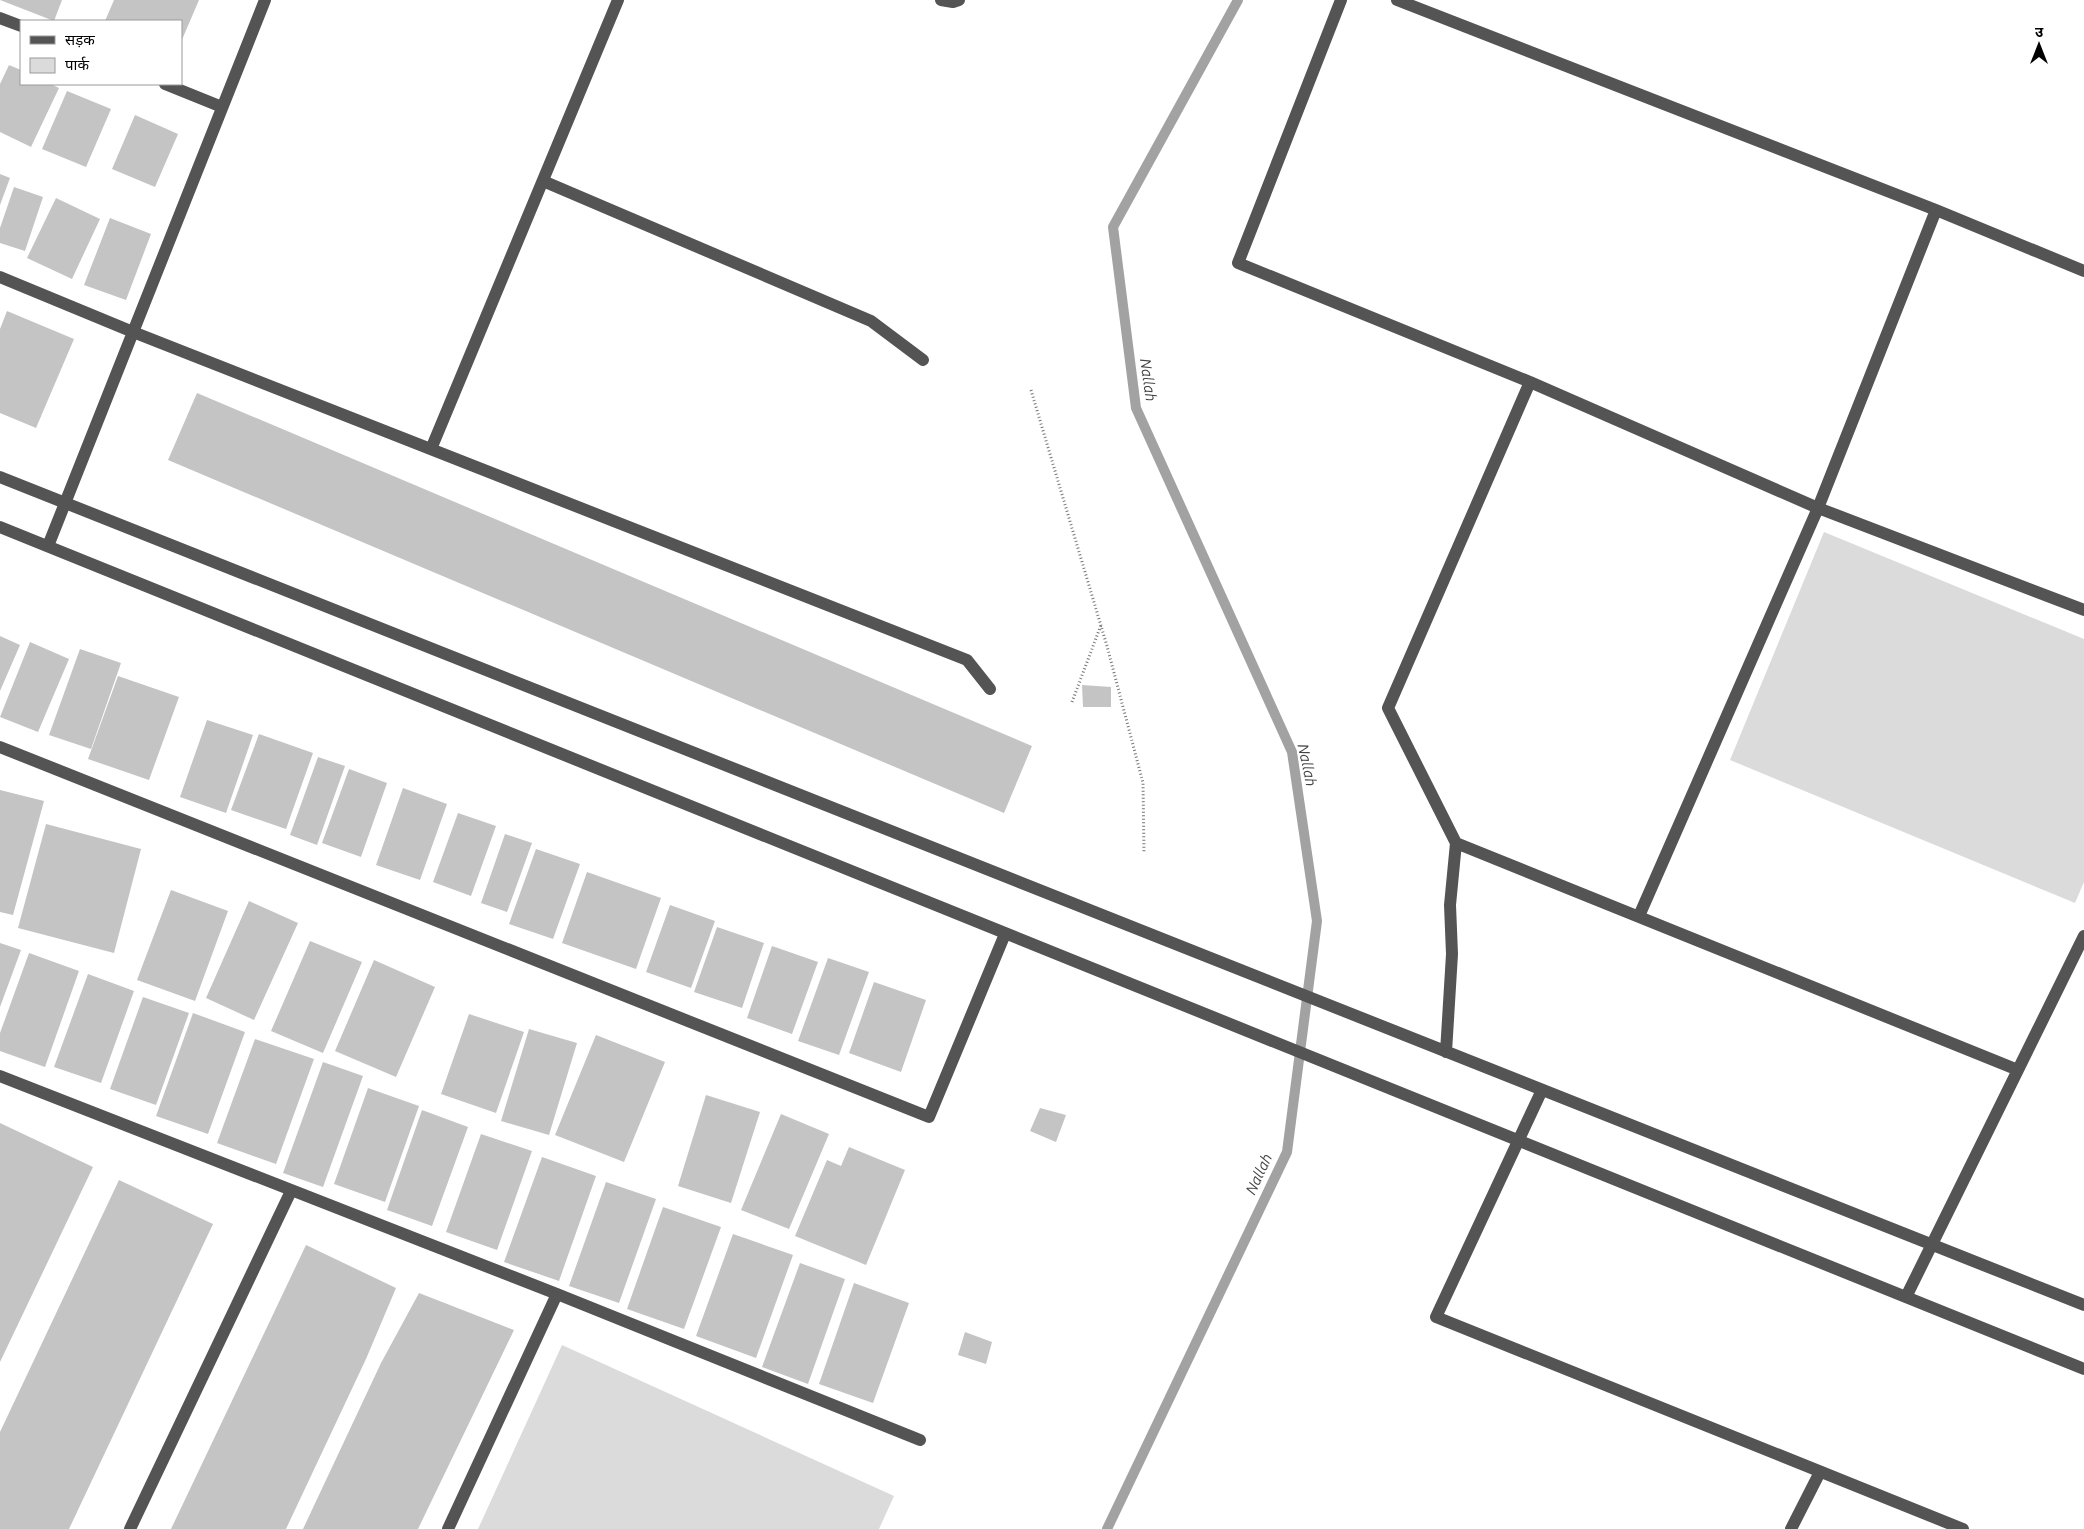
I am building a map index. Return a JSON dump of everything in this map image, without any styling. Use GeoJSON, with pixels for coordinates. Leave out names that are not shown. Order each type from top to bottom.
{"type":"FeatureCollection","features":[{"type":"Feature","properties":{"kind":"street"},"geometry":{"type":"LineString","coordinates":[[48,546],[265,0]]}},
{"type":"Feature","properties":{"kind":"street"},"geometry":{"type":"LineString","coordinates":[[432,449],[618,0]]}},
{"type":"Feature","properties":{"kind":"street"},"geometry":{"type":"LineString","coordinates":[[940,0],[953,2],[959,0]]}},
{"type":"Feature","properties":{"kind":"street"},"geometry":{"type":"LineString","coordinates":[[1341,0],[1238,263],[1530,382],[1818,508],[2084,610]]}},
{"type":"Feature","properties":{"kind":"street"},"geometry":{"type":"LineString","coordinates":[[1397,0],[1936,210],[2084,270]]}},
{"type":"Feature","properties":{"kind":"street"},"geometry":{"type":"LineString","coordinates":[[0,18],[20,26]]}},
{"type":"Feature","properties":{"kind":"street"},"geometry":{"type":"LineString","coordinates":[[167,85],[222,107]]}},
{"type":"Feature","properties":{"kind":"street"},"geometry":{"type":"LineString","coordinates":[[543,182],[871,321],[923,360]]}},
{"type":"Feature","properties":{"kind":"street"},"geometry":{"type":"LineString","coordinates":[[1639,916],[1818,508],[1936,210]]}},
{"type":"Feature","properties":{"kind":"street"},"geometry":{"type":"LineString","coordinates":[[0,277],[133,332],[967,660],[990,688]]}},
{"type":"Feature","properties":{"kind":"street"},"geometry":{"type":"LineString","coordinates":[[1446,1052],[1452,954],[1450,906],[1456,843],[1388,708],[1530,382]]}},
{"type":"Feature","properties":{"kind":"street"},"geometry":{"type":"LineString","coordinates":[[0,476],[2084,1306]]}},
{"type":"Feature","properties":{"kind":"street"},"geometry":{"type":"LineString","coordinates":[[0,527],[2084,1369]]}},
{"type":"Feature","properties":{"kind":"street"},"geometry":{"type":"LineString","coordinates":[[0,747],[929,1117],[1005,934]]}},
{"type":"Feature","properties":{"kind":"street"},"geometry":{"type":"LineString","coordinates":[[1456,843],[2018,1070]]}},
{"type":"Feature","properties":{"kind":"street"},"geometry":{"type":"LineString","coordinates":[[1906,1297],[2084,936]]}},
{"type":"Feature","properties":{"kind":"street"},"geometry":{"type":"LineString","coordinates":[[0,1076],[557,1294],[920,1440]]}},
{"type":"Feature","properties":{"kind":"street"},"geometry":{"type":"LineString","coordinates":[[1542,1090],[1436,1317],[1962,1529]]}},
{"type":"Feature","properties":{"kind":"street"},"geometry":{"type":"LineString","coordinates":[[130,1529],[291,1191]]}},
{"type":"Feature","properties":{"kind":"street"},"geometry":{"type":"LineString","coordinates":[[448,1529],[557,1294]]}},
{"type":"Feature","properties":{"kind":"street"},"geometry":{"type":"LineString","coordinates":[[1791,1529],[1820,1472]]}},
{"type":"Feature","properties":{"kind":"path"},"geometry":{"type":"LineString","coordinates":[[1031,390],[1101,625],[1142,783],[1144,853]]}},
{"type":"Feature","properties":{"kind":"path"},"geometry":{"type":"LineString","coordinates":[[1072,702],[1101,625]]}},
{"type":"Feature","properties":{"kind":"green space"},"geometry":{"type":"Polygon","coordinates":[[[1824,532],[2084,639],[2084,882],[2075,903],[1730,760],[1824,532]]]}},
{"type":"Feature","properties":{"kind":"green space"},"geometry":{"type":"Polygon","coordinates":[[[562,1345],[894,1496],[879,1529],[478,1529],[562,1345]]]}},
{"type":"Feature","properties":{"kind":"building"},"geometry":{"type":"Polygon","coordinates":[[[0,0],[62,0],[54,20],[0,0]]]}},
{"type":"Feature","properties":{"kind":"building"},"geometry":{"type":"Polygon","coordinates":[[[114,0],[199,0],[182,40],[182,20],[105,20],[114,0]]]}},
{"type":"Feature","properties":{"kind":"building"},"geometry":{"type":"Polygon","coordinates":[[[9,65],[20,70],[20,85],[53,85],[59,88],[31,147],[0,132],[0,84],[9,65]]]}},
{"type":"Feature","properties":{"kind":"building"},"geometry":{"type":"Polygon","coordinates":[[[67,91],[111,109],[86,167],[42,149],[67,91]]]}},
{"type":"Feature","properties":{"kind":"building"},"geometry":{"type":"Polygon","coordinates":[[[135,115],[178,134],[155,187],[112,169],[135,115]]]}},
{"type":"Feature","properties":{"kind":"building"},"geometry":{"type":"Polygon","coordinates":[[[0,174],[10,178],[0,205],[0,174]]]}},
{"type":"Feature","properties":{"kind":"building"},"geometry":{"type":"Polygon","coordinates":[[[14,187],[43,197],[25,251],[0,243],[0,228],[14,187]]]}},
{"type":"Feature","properties":{"kind":"building"},"geometry":{"type":"Polygon","coordinates":[[[56,198],[100,219],[72,279],[27,258],[56,198]]]}},
{"type":"Feature","properties":{"kind":"building"},"geometry":{"type":"Polygon","coordinates":[[[110,218],[151,234],[126,300],[84,285],[110,218]]]}},
{"type":"Feature","properties":{"kind":"building"},"geometry":{"type":"Polygon","coordinates":[[[7,311],[74,339],[36,428],[0,413],[0,329],[7,311]]]}},
{"type":"Feature","properties":{"kind":"building"},"geometry":{"type":"Polygon","coordinates":[[[197,393],[1032,746],[1004,813],[168,460],[197,393]]]}},
{"type":"Feature","properties":{"kind":"building"},"geometry":{"type":"Polygon","coordinates":[[[0,636],[20,645],[0,691],[0,636]]]}},
{"type":"Feature","properties":{"kind":"building"},"geometry":{"type":"Polygon","coordinates":[[[30,642],[69,659],[38,732],[0,717],[30,642]]]}},
{"type":"Feature","properties":{"kind":"building"},"geometry":{"type":"Polygon","coordinates":[[[80,649],[121,663],[91,749],[49,735],[80,649]]]}},
{"type":"Feature","properties":{"kind":"building"},"geometry":{"type":"Polygon","coordinates":[[[118,676],[179,697],[149,780],[88,759],[118,676]]]}},
{"type":"Feature","properties":{"kind":"building"},"geometry":{"type":"Polygon","coordinates":[[[1082,685],[1111,687],[1111,707],[1083,707],[1082,685]]]}},
{"type":"Feature","properties":{"kind":"building"},"geometry":{"type":"Polygon","coordinates":[[[207,720],[253,735],[226,813],[180,797],[207,720]]]}},
{"type":"Feature","properties":{"kind":"building"},"geometry":{"type":"Polygon","coordinates":[[[259,734],[313,753],[286,829],[231,810],[259,734]]]}},
{"type":"Feature","properties":{"kind":"building"},"geometry":{"type":"Polygon","coordinates":[[[318,757],[345,766],[317,845],[290,835],[318,757]]]}},
{"type":"Feature","properties":{"kind":"building"},"geometry":{"type":"Polygon","coordinates":[[[349,769],[387,783],[361,857],[322,843],[349,769]]]}},
{"type":"Feature","properties":{"kind":"building"},"geometry":{"type":"Polygon","coordinates":[[[403,788],[447,804],[420,880],[376,865],[403,788]]]}},
{"type":"Feature","properties":{"kind":"building"},"geometry":{"type":"Polygon","coordinates":[[[0,790],[44,801],[13,915],[0,912],[0,790]]]}},
{"type":"Feature","properties":{"kind":"building"},"geometry":{"type":"Polygon","coordinates":[[[458,813],[496,826],[471,896],[433,882],[458,813]]]}},
{"type":"Feature","properties":{"kind":"building"},"geometry":{"type":"Polygon","coordinates":[[[46,824],[141,849],[114,953],[18,928],[46,824]]]}},
{"type":"Feature","properties":{"kind":"building"},"geometry":{"type":"Polygon","coordinates":[[[505,834],[532,843],[507,912],[481,903],[505,834]]]}},
{"type":"Feature","properties":{"kind":"building"},"geometry":{"type":"Polygon","coordinates":[[[536,849],[580,864],[553,939],[509,924],[536,849]]]}},
{"type":"Feature","properties":{"kind":"building"},"geometry":{"type":"Polygon","coordinates":[[[587,872],[661,898],[636,969],[562,943],[587,872]]]}},
{"type":"Feature","properties":{"kind":"building"},"geometry":{"type":"Polygon","coordinates":[[[171,890],[228,911],[195,1001],[137,980],[171,890]]]}},
{"type":"Feature","properties":{"kind":"building"},"geometry":{"type":"Polygon","coordinates":[[[249,901],[298,923],[254,1020],[206,998],[249,901]]]}},
{"type":"Feature","properties":{"kind":"building"},"geometry":{"type":"Polygon","coordinates":[[[670,905],[715,921],[691,988],[646,972],[670,905]]]}},
{"type":"Feature","properties":{"kind":"building"},"geometry":{"type":"Polygon","coordinates":[[[717,927],[764,943],[742,1008],[694,992],[717,927]]]}},
{"type":"Feature","properties":{"kind":"building"},"geometry":{"type":"Polygon","coordinates":[[[310,941],[362,962],[323,1053],[271,1031],[310,941]]]}},
{"type":"Feature","properties":{"kind":"building"},"geometry":{"type":"Polygon","coordinates":[[[0,943],[21,950],[0,1007],[0,943]]]}},
{"type":"Feature","properties":{"kind":"building"},"geometry":{"type":"Polygon","coordinates":[[[772,946],[818,962],[792,1034],[747,1018],[772,946]]]}},
{"type":"Feature","properties":{"kind":"building"},"geometry":{"type":"Polygon","coordinates":[[[29,953],[79,971],[45,1067],[0,1051],[0,1033],[29,953]]]}},
{"type":"Feature","properties":{"kind":"building"},"geometry":{"type":"Polygon","coordinates":[[[828,958],[869,972],[839,1055],[798,1041],[828,958]]]}},
{"type":"Feature","properties":{"kind":"building"},"geometry":{"type":"Polygon","coordinates":[[[374,960],[435,987],[396,1077],[335,1051],[374,960]]]}},
{"type":"Feature","properties":{"kind":"building"},"geometry":{"type":"Polygon","coordinates":[[[88,974],[134,991],[101,1083],[54,1067],[88,974]]]}},
{"type":"Feature","properties":{"kind":"building"},"geometry":{"type":"Polygon","coordinates":[[[874,982],[926,1000],[901,1072],[849,1053],[874,982]]]}},
{"type":"Feature","properties":{"kind":"building"},"geometry":{"type":"Polygon","coordinates":[[[143,997],[189,1013],[156,1105],[110,1089],[143,997]]]}},
{"type":"Feature","properties":{"kind":"building"},"geometry":{"type":"Polygon","coordinates":[[[193,1013],[245,1032],[208,1134],[156,1116],[193,1013]]]}},
{"type":"Feature","properties":{"kind":"building"},"geometry":{"type":"Polygon","coordinates":[[[469,1014],[524,1032],[496,1113],[441,1094],[469,1014]]]}},
{"type":"Feature","properties":{"kind":"building"},"geometry":{"type":"Polygon","coordinates":[[[529,1029],[577,1043],[549,1135],[501,1121],[529,1029]]]}},
{"type":"Feature","properties":{"kind":"building"},"geometry":{"type":"Polygon","coordinates":[[[596,1035],[665,1062],[624,1162],[555,1135],[596,1035]]]}},
{"type":"Feature","properties":{"kind":"building"},"geometry":{"type":"Polygon","coordinates":[[[255,1039],[314,1059],[276,1164],[217,1143],[255,1039]]]}},
{"type":"Feature","properties":{"kind":"building"},"geometry":{"type":"Polygon","coordinates":[[[323,1062],[363,1076],[323,1187],[283,1173],[323,1062]]]}},
{"type":"Feature","properties":{"kind":"building"},"geometry":{"type":"Polygon","coordinates":[[[368,1088],[419,1106],[385,1202],[334,1184],[368,1088]]]}},
{"type":"Feature","properties":{"kind":"building"},"geometry":{"type":"Polygon","coordinates":[[[706,1095],[760,1112],[731,1203],[678,1186],[706,1095]]]}},
{"type":"Feature","properties":{"kind":"building"},"geometry":{"type":"Polygon","coordinates":[[[1040,1108],[1066,1115],[1056,1142],[1030,1131],[1040,1108]]]}},
{"type":"Feature","properties":{"kind":"building"},"geometry":{"type":"Polygon","coordinates":[[[422,1110],[468,1127],[432,1226],[387,1210],[422,1110]]]}},
{"type":"Feature","properties":{"kind":"building"},"geometry":{"type":"Polygon","coordinates":[[[781,1114],[829,1134],[789,1229],[741,1210],[781,1114]]]}},
{"type":"Feature","properties":{"kind":"building"},"geometry":{"type":"Polygon","coordinates":[[[0,1123],[93,1167],[0,1362],[0,1123]]]}},
{"type":"Feature","properties":{"kind":"building"},"geometry":{"type":"Polygon","coordinates":[[[481,1134],[532,1151],[497,1250],[446,1232],[481,1134]]]}},
{"type":"Feature","properties":{"kind":"building"},"geometry":{"type":"Polygon","coordinates":[[[849,1147],[905,1170],[866,1265],[795,1236],[827,1160],[841,1166],[849,1147]]]}},
{"type":"Feature","properties":{"kind":"building"},"geometry":{"type":"Polygon","coordinates":[[[542,1157],[596,1176],[559,1281],[504,1262],[542,1157]]]}},
{"type":"Feature","properties":{"kind":"building"},"geometry":{"type":"Polygon","coordinates":[[[119,1180],[213,1224],[69,1529],[0,1529],[0,1432],[119,1180]]]}},
{"type":"Feature","properties":{"kind":"building"},"geometry":{"type":"Polygon","coordinates":[[[606,1182],[656,1199],[619,1303],[569,1286],[606,1182]]]}},
{"type":"Feature","properties":{"kind":"building"},"geometry":{"type":"Polygon","coordinates":[[[663,1207],[721,1227],[684,1329],[627,1309],[663,1207]]]}},
{"type":"Feature","properties":{"kind":"building"},"geometry":{"type":"Polygon","coordinates":[[[733,1234],[793,1255],[756,1358],[696,1336],[733,1234]]]}},
{"type":"Feature","properties":{"kind":"building"},"geometry":{"type":"Polygon","coordinates":[[[306,1245],[396,1288],[366,1359],[286,1529],[171,1529],[306,1245]]]}},
{"type":"Feature","properties":{"kind":"building"},"geometry":{"type":"Polygon","coordinates":[[[800,1263],[845,1279],[808,1384],[762,1367],[800,1263]]]}},
{"type":"Feature","properties":{"kind":"building"},"geometry":{"type":"Polygon","coordinates":[[[854,1283],[909,1303],[873,1403],[819,1384],[854,1283]]]}},
{"type":"Feature","properties":{"kind":"building"},"geometry":{"type":"Polygon","coordinates":[[[419,1293],[514,1330],[418,1529],[303,1529],[381,1363],[419,1293]]]}},
{"type":"Feature","properties":{"kind":"building"},"geometry":{"type":"Polygon","coordinates":[[[965,1332],[992,1342],[986,1364],[958,1355],[965,1332]]]}},
{"type":"Feature","properties":{"kind":"waterway","name":"Nallah"},"geometry":{"type":"LineString","coordinates":[[1107,1529],[1287,1152],[1317,921],[1292,752],[1136,408],[1113,227],[1238,0]]}}]}
